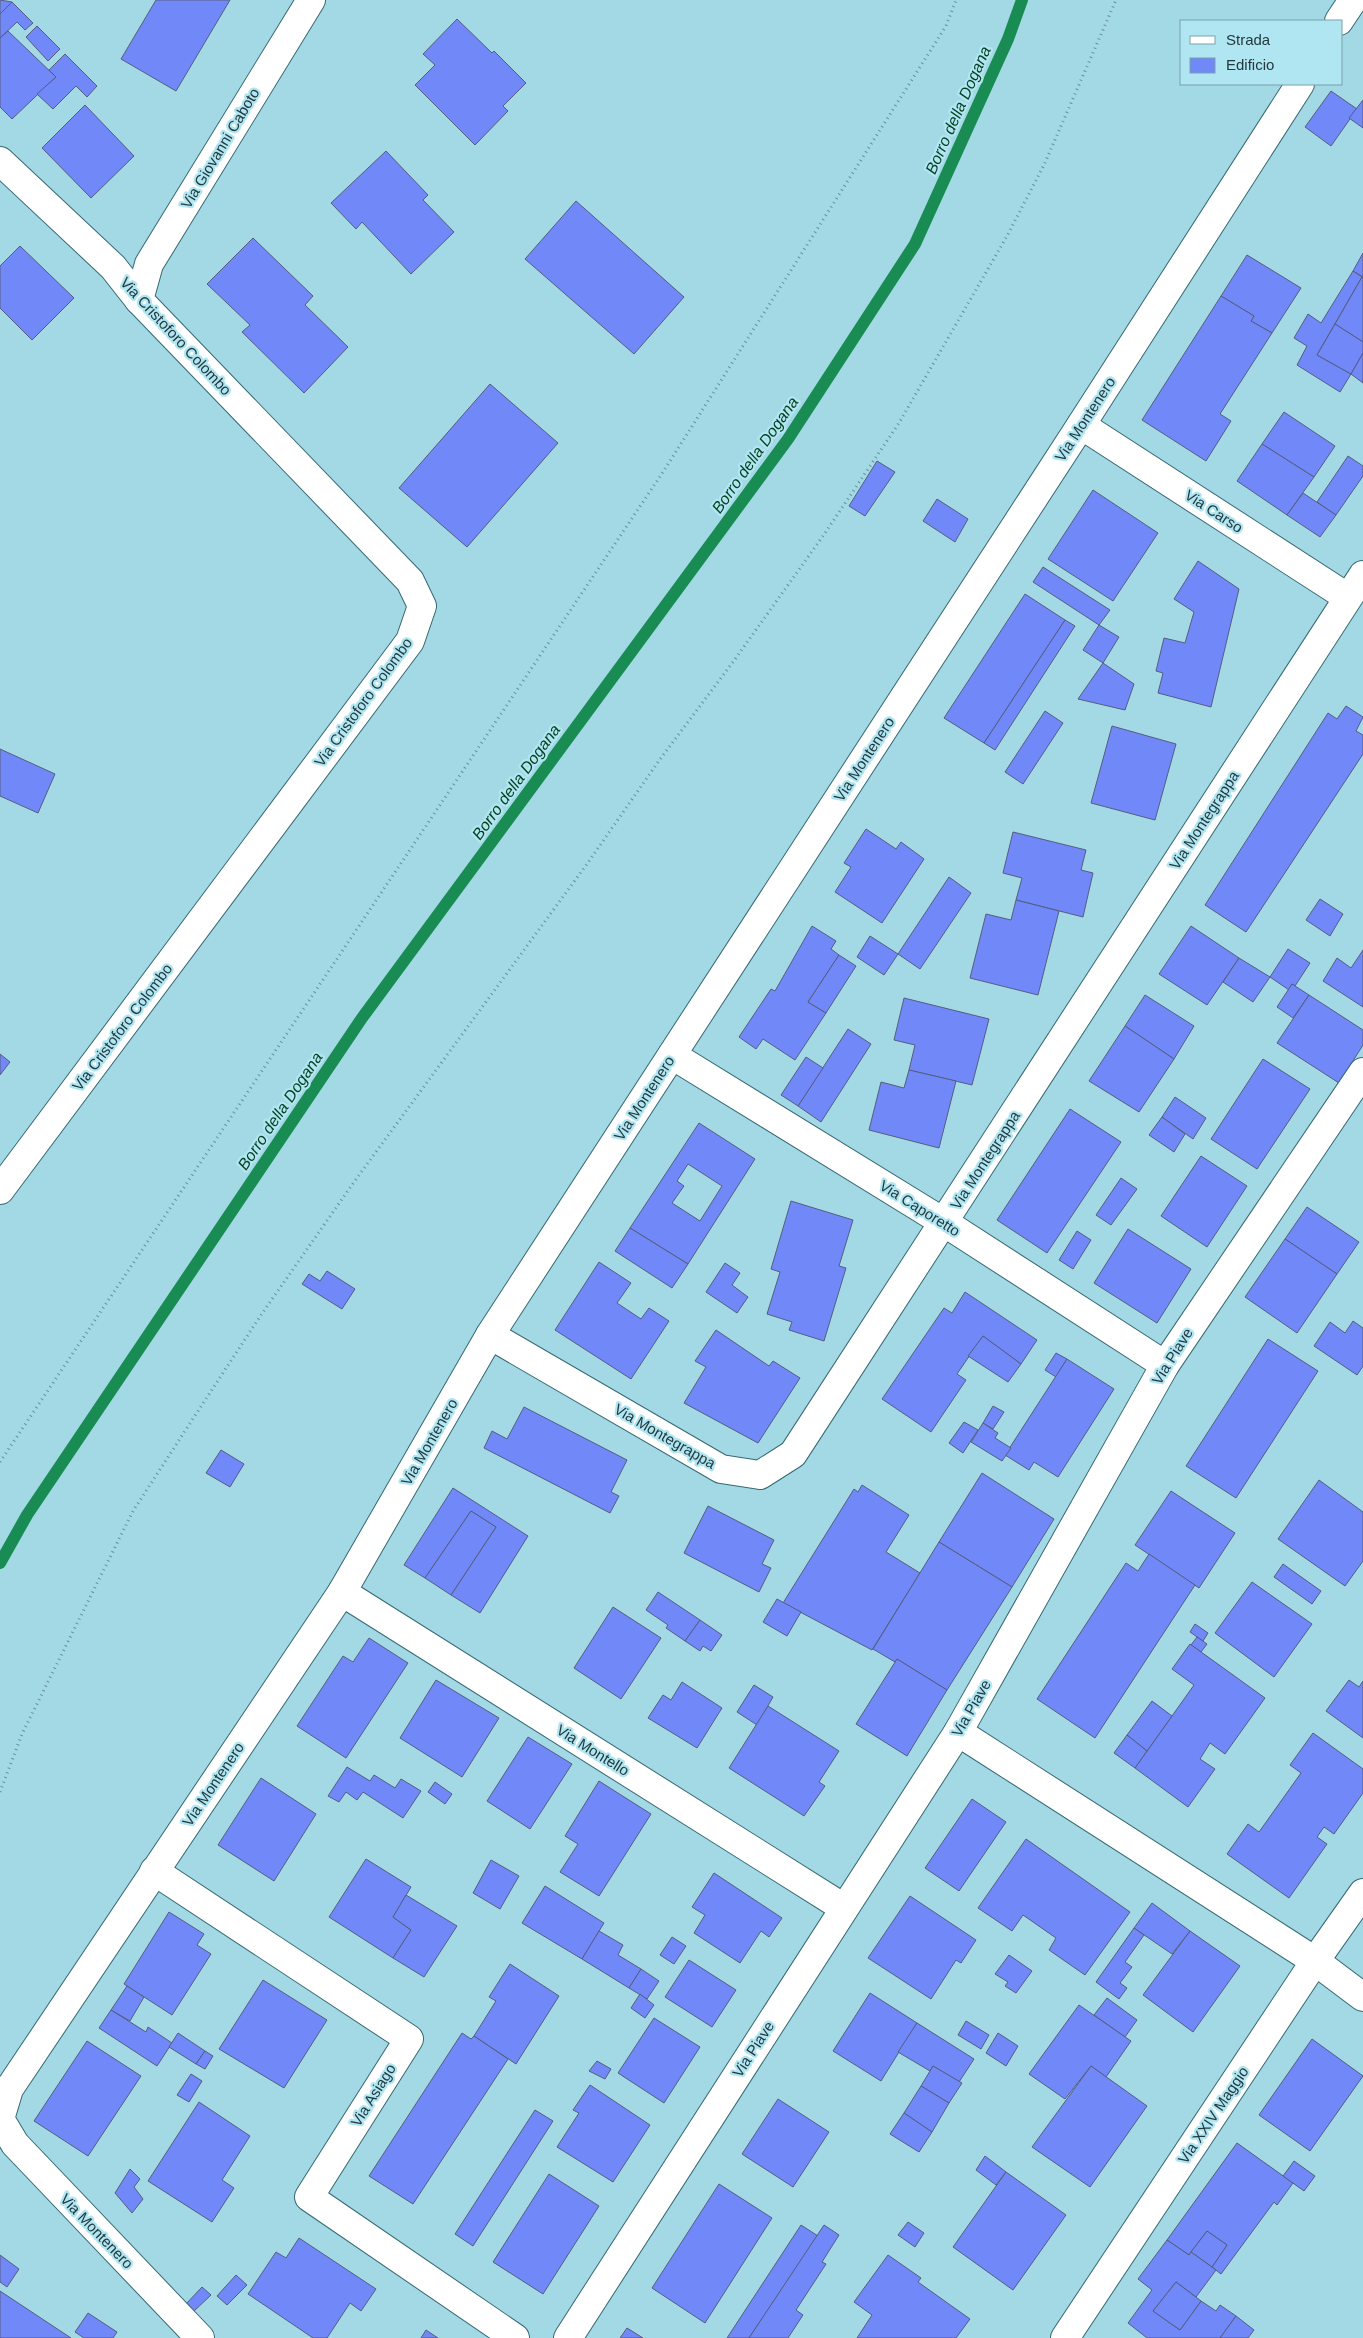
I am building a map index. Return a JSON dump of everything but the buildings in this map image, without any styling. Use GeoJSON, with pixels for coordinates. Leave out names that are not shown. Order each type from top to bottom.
{"type":"FeatureCollection","features":[{"type":"Feature","properties":{"kind":"street","name":"Via Giovanni Caboto"},"geometry":{"type":"LineString","coordinates":[[139,300],[149,264],[311,0]]}},
{"type":"Feature","properties":{"kind":"street"},"geometry":{"type":"LineString","coordinates":[[1340,20],[1353,0]]}},
{"type":"Feature","properties":{"kind":"street","name":"Via Montenero"},"geometry":{"type":"LineString","coordinates":[[200,2338],[15,2144],[0,2119],[9,2089],[342,1592],[490,1335],[1299,85]]}},
{"type":"Feature","properties":{"kind":"street","name":"Via Cristoforo Colombo"},"geometry":{"type":"LineString","coordinates":[[0,161],[113,267],[139,300],[410,581],[422,606],[410,641],[0,1190]]}},
{"type":"Feature","properties":{"kind":"street","name":"Via Carso"},"geometry":{"type":"LineString","coordinates":[[1081,424],[1347,597]]}},
{"type":"Feature","properties":{"kind":"street","name":"Via Montegrappa"},"geometry":{"type":"LineString","coordinates":[[490,1335],[721,1469],[760,1475],[793,1454],[945,1223],[1347,597],[1363,575]]}},
{"type":"Feature","properties":{"kind":"street","name":"Via Caporetto"},"geometry":{"type":"LineString","coordinates":[[672,1055],[945,1223],[1165,1364]]}},
{"type":"Feature","properties":{"kind":"street","name":"Via Piave"},"geometry":{"type":"LineString","coordinates":[[568,2338],[958,1732],[1165,1364],[1363,1072]]}},
{"type":"Feature","properties":{"kind":"street","name":"Via Montello"},"geometry":{"type":"LineString","coordinates":[[342,1592],[844,1908]]}},
{"type":"Feature","properties":{"kind":"street"},"geometry":{"type":"LineString","coordinates":[[958,1732],[1315,1961],[1363,1997]]}},
{"type":"Feature","properties":{"kind":"street","name":"Via Asiago"},"geometry":{"type":"LineString","coordinates":[[154,1871],[409,2039],[308,2197],[515,2338]]}},
{"type":"Feature","properties":{"kind":"street","name":"Via XXIV Maggio"},"geometry":{"type":"LineString","coordinates":[[1065,2338],[1315,1961],[1363,1893]]}},
{"type":"Feature","properties":{"kind":"path"},"geometry":{"type":"LineString","coordinates":[[0,1462],[663,472],[946,26],[956,0]]}},
{"type":"Feature","properties":{"kind":"path"},"geometry":{"type":"LineString","coordinates":[[0,1792],[22,1734],[133,1511],[198,1411],[261,1315],[354,1182],[587,864],[658,762],[733,662],[823,536],[898,423],[1007,236],[1044,165],[1116,0]]}},
{"type":"Feature","properties":{"kind":"waterway","name":"Borro della Dogana"},"geometry":{"type":"LineString","coordinates":[[0,1563],[27,1515],[362,1018],[788,439],[915,244],[1008,39],[1022,0]]}}]}
